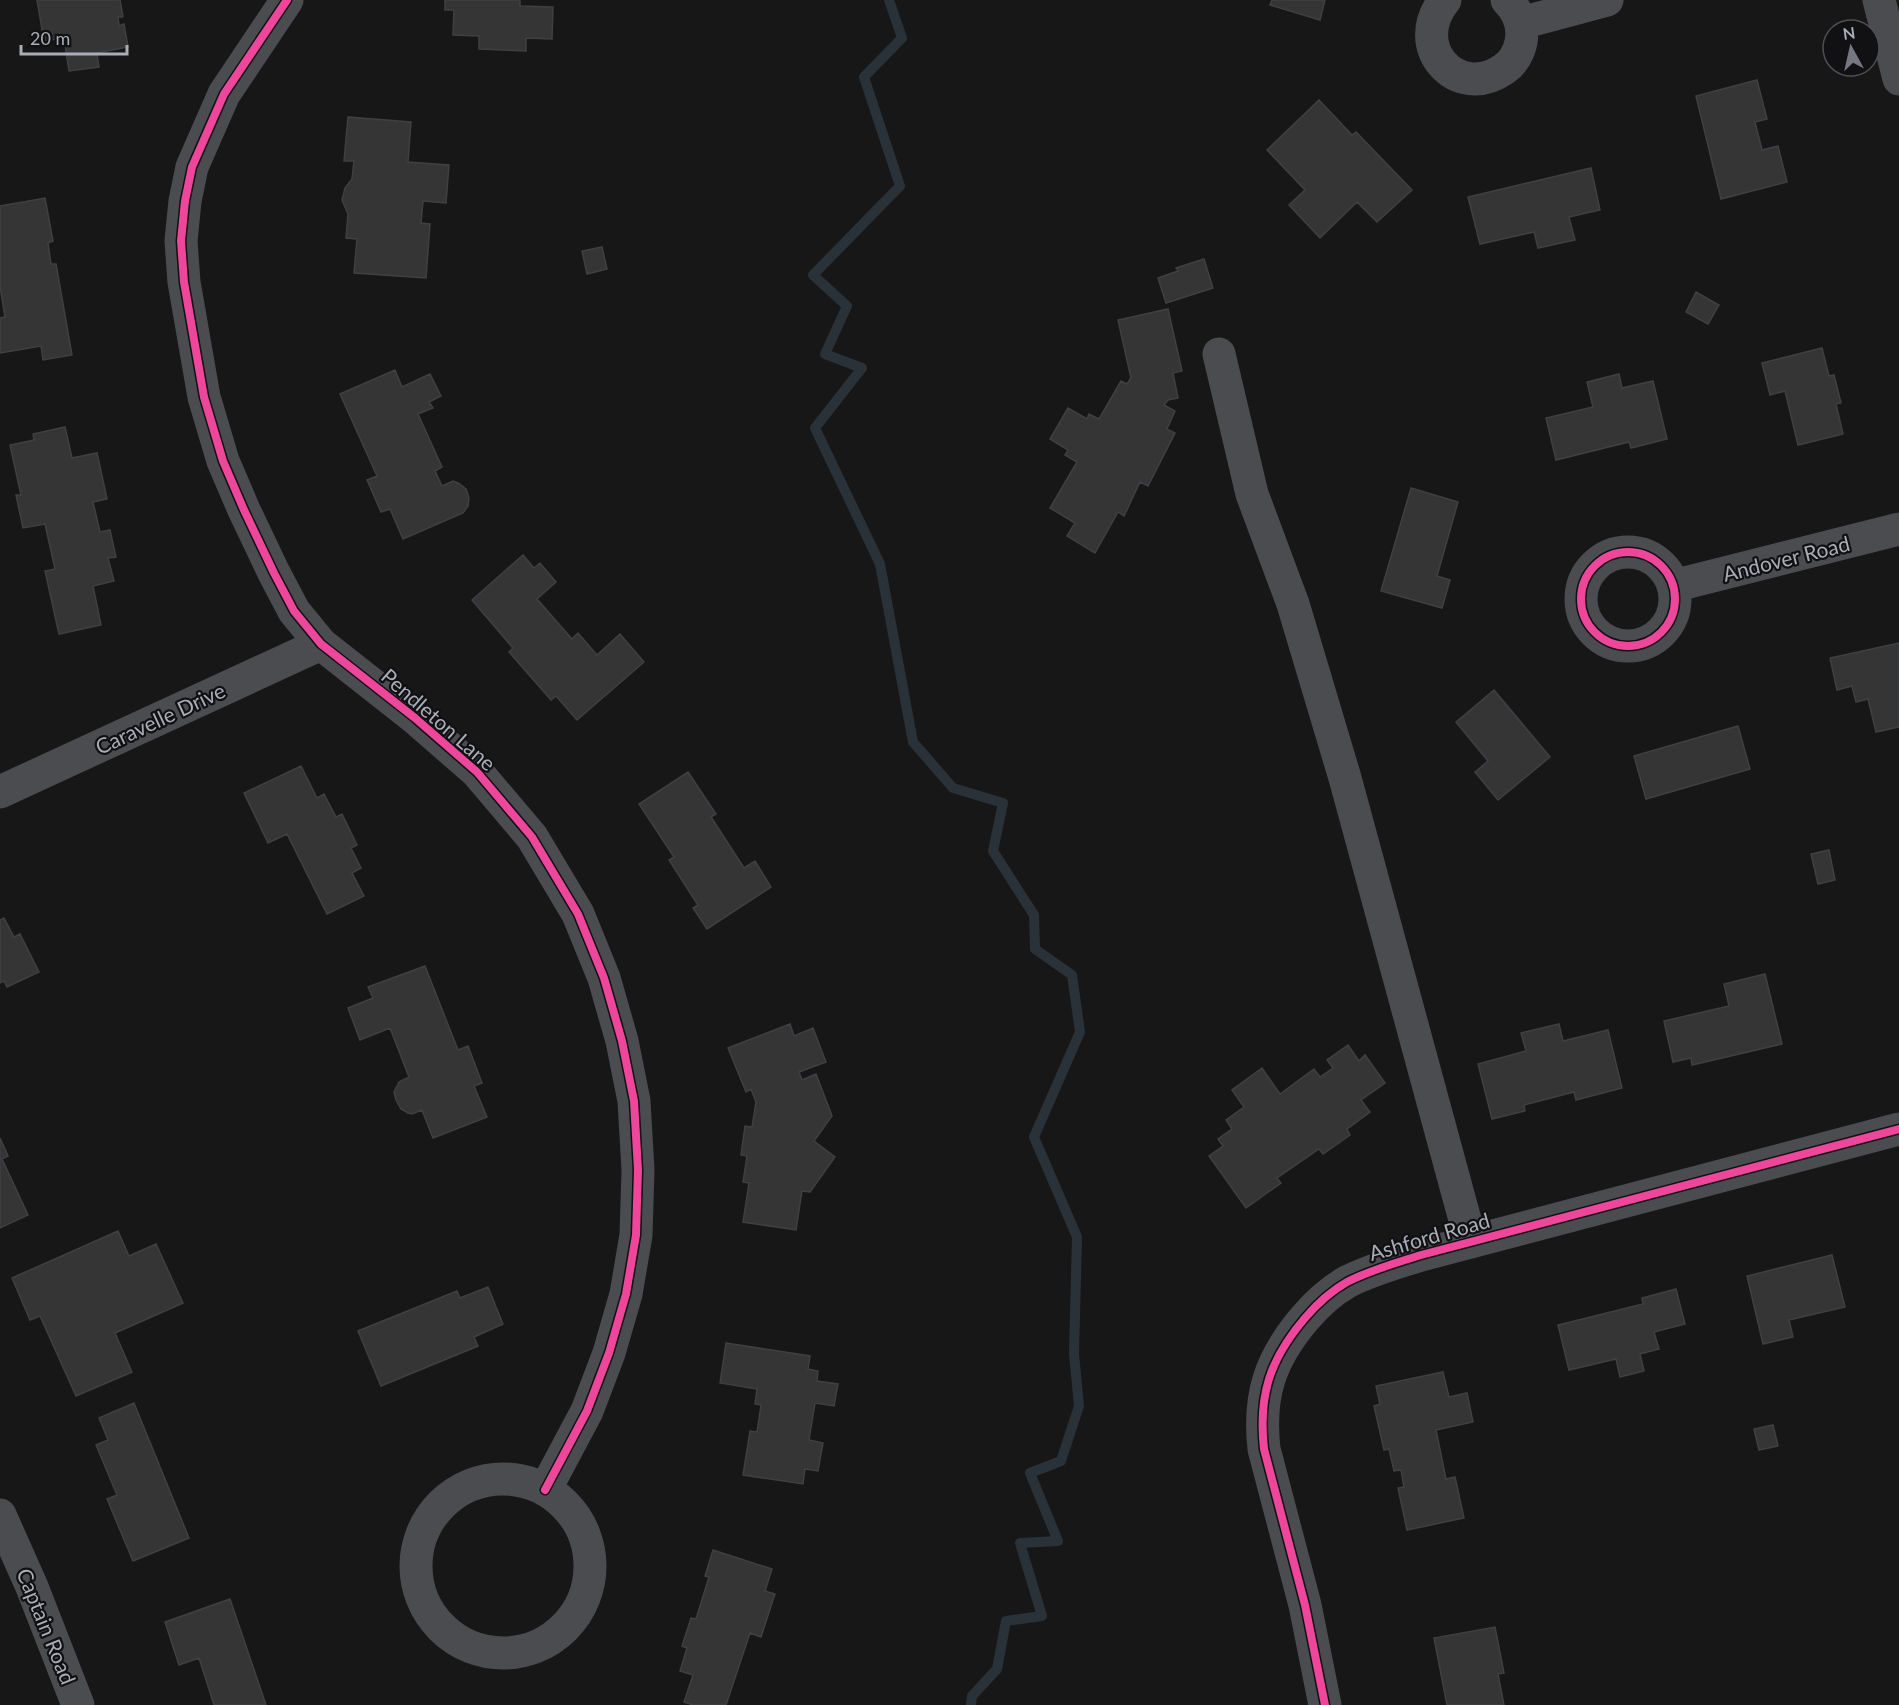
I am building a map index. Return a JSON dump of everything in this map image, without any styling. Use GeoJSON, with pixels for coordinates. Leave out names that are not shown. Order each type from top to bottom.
{"type":"FeatureCollection","features":[{"type":"Feature","properties":{"kind":"street","name":"Pendleton Lane"},"geometry":{"type":"LineString","coordinates":[[287,0],[224,94],[192,167],[185,201],[181,241],[184,282],[204,397],[223,461],[244,510],[294,611],[321,644],[415,718],[477,772],[532,837],[578,914],[604,978],[622,1041],[634,1101],[638,1170],[636,1235],[628,1282],[609,1353],[587,1411],[544,1490]]}},
{"type":"Feature","properties":{"kind":"street"},"geometry":{"type":"LineString","coordinates":[[1445,0],[1432,21],[1432,45],[1436,56],[1453,73],[1476,79],[1487,77],[1508,66],[1516,57],[1522,34],[1514,11],[1607,0]]}},
{"type":"Feature","properties":{"kind":"street"},"geometry":{"type":"LineString","coordinates":[[1879,0],[1899,80]]}},
{"type":"Feature","properties":{"kind":"street"},"geometry":{"type":"LineString","coordinates":[[1219,354],[1252,494],[1293,604],[1345,778],[1471,1242]]}},
{"type":"Feature","properties":{"kind":"street","name":"Andover Road"},"geometry":{"type":"LineString","coordinates":[[1673,586],[1899,529]]}},
{"type":"Feature","properties":{"kind":"street","name":"Caravelle Drive"},"geometry":{"type":"LineString","coordinates":[[0,792],[321,644]]}},
{"type":"Feature","properties":{"kind":"street","name":"Ashford Road"},"geometry":{"type":"LineString","coordinates":[[1325,1705],[1305,1605],[1264,1449],[1262,1426],[1266,1388],[1271,1370],[1288,1338],[1314,1309],[1345,1283],[1369,1272],[1471,1242],[1899,1129]]}},
{"type":"Feature","properties":{"kind":"street"},"geometry":{"type":"LineString","coordinates":[[503,1479],[524,1482],[544,1490],[564,1504],[579,1522],[588,1544],[590,1568],[586,1592],[576,1613],[560,1631],[540,1645],[518,1652],[494,1653],[470,1646],[450,1635],[434,1620],[423,1601],[417,1580],[416,1559],[420,1537],[430,1518],[444,1502],[461,1489],[482,1482],[503,1479]]}},
{"type":"Feature","properties":{"kind":"street","name":"Captain Road"},"geometry":{"type":"LineString","coordinates":[[0,1515],[32,1587],[78,1705]]}},
{"type":"Feature","properties":{"kind":"building"},"geometry":{"type":"Polygon","coordinates":[[[37,0],[120,0],[123,17],[118,17],[119,26],[124,24],[128,47],[97,53],[99,67],[69,71],[64,38],[44,41],[37,0]]]}},
{"type":"Feature","properties":{"kind":"building"},"geometry":{"type":"Polygon","coordinates":[[[445,0],[520,0],[520,6],[553,7],[552,39],[526,38],[526,51],[479,49],[479,36],[453,35],[454,10],[445,10],[445,0]]]}},
{"type":"Feature","properties":{"kind":"building"},"geometry":{"type":"Polygon","coordinates":[[[1272,0],[1325,0],[1320,20],[1270,5],[1272,0]]]}},
{"type":"Feature","properties":{"kind":"building"},"geometry":{"type":"Polygon","coordinates":[[[1757,80],[1767,119],[1755,122],[1762,150],[1778,146],[1787,182],[1721,199],[1696,96],[1757,80]]]}},
{"type":"Feature","properties":{"kind":"building"},"geometry":{"type":"Polygon","coordinates":[[[1319,100],[1352,135],[1356,132],[1412,190],[1377,222],[1357,202],[1320,238],[1289,205],[1305,190],[1267,150],[1319,100]]]}},
{"type":"Feature","properties":{"kind":"building"},"geometry":{"type":"Polygon","coordinates":[[[348,117],[411,122],[408,162],[449,165],[446,203],[423,201],[421,223],[430,224],[426,278],[354,273],[357,239],[346,238],[348,214],[342,200],[345,188],[352,179],[354,161],[344,161],[348,117]]]}},
{"type":"Feature","properties":{"kind":"building"},"geometry":{"type":"Polygon","coordinates":[[[1591,168],[1600,210],[1569,217],[1575,240],[1538,248],[1534,232],[1480,244],[1468,197],[1591,168]]]}},
{"type":"Feature","properties":{"kind":"building"},"geometry":{"type":"Polygon","coordinates":[[[45,198],[53,241],[48,243],[51,264],[56,264],[72,355],[43,360],[41,346],[0,353],[0,318],[5,317],[0,286],[0,206],[45,198]]]}},
{"type":"Feature","properties":{"kind":"building"},"geometry":{"type":"Polygon","coordinates":[[[602,247],[607,269],[587,274],[582,251],[602,247]]]}},
{"type":"Feature","properties":{"kind":"building"},"geometry":{"type":"Polygon","coordinates":[[[1204,259],[1213,288],[1166,303],[1158,278],[1178,271],[1176,268],[1204,259]]]}},
{"type":"Feature","properties":{"kind":"building"},"geometry":{"type":"Polygon","coordinates":[[[1696,292],[1719,305],[1708,324],[1686,312],[1696,292]]]}},
{"type":"Feature","properties":{"kind":"building"},"geometry":{"type":"Polygon","coordinates":[[[1168,309],[1182,371],[1173,373],[1178,398],[1168,400],[1164,405],[1175,411],[1167,429],[1175,433],[1148,486],[1140,482],[1124,516],[1118,512],[1095,553],[1067,536],[1075,523],[1050,508],[1077,462],[1065,455],[1068,450],[1050,439],[1068,408],[1087,419],[1089,414],[1099,419],[1121,381],[1127,384],[1131,378],[1118,320],[1168,309]]]}},
{"type":"Feature","properties":{"kind":"building"},"geometry":{"type":"Polygon","coordinates":[[[1822,348],[1829,376],[1834,375],[1841,403],[1836,404],[1843,434],[1798,445],[1785,391],[1770,395],[1762,363],[1822,348]]]}},
{"type":"Feature","properties":{"kind":"building"},"geometry":{"type":"Polygon","coordinates":[[[395,370],[402,387],[430,374],[441,396],[429,402],[433,408],[418,414],[442,467],[435,471],[442,486],[453,481],[458,483],[466,489],[469,498],[468,506],[463,513],[403,539],[390,509],[381,512],[367,480],[377,476],[340,394],[395,370]]]}},
{"type":"Feature","properties":{"kind":"building"},"geometry":{"type":"Polygon","coordinates":[[[1619,374],[1622,388],[1653,381],[1667,439],[1631,448],[1629,442],[1556,460],[1546,418],[1593,407],[1587,382],[1619,374]]]}},
{"type":"Feature","properties":{"kind":"building"},"geometry":{"type":"Polygon","coordinates":[[[65,427],[72,458],[97,453],[107,499],[93,502],[100,532],[110,530],[116,557],[108,558],[114,581],[93,586],[101,625],[59,634],[45,571],[55,569],[45,524],[23,528],[16,495],[21,495],[10,445],[34,440],[33,434],[65,427]]]}},
{"type":"Feature","properties":{"kind":"building"},"geometry":{"type":"Polygon","coordinates":[[[1411,488],[1458,502],[1437,576],[1450,580],[1442,608],[1381,591],[1411,488]]]}},
{"type":"Feature","properties":{"kind":"building"},"geometry":{"type":"Polygon","coordinates":[[[523,555],[534,568],[540,563],[556,582],[537,599],[572,639],[578,633],[597,655],[620,634],[644,662],[577,720],[556,696],[551,700],[509,652],[513,648],[472,600],[523,555]]]}},
{"type":"Feature","properties":{"kind":"building"},"geometry":{"type":"Polygon","coordinates":[[[1899,643],[1899,727],[1876,732],[1868,699],[1856,702],[1852,686],[1837,690],[1830,658],[1899,643]]]}},
{"type":"Feature","properties":{"kind":"building"},"geometry":{"type":"Polygon","coordinates":[[[1494,690],[1550,757],[1498,800],[1475,772],[1488,761],[1456,722],[1494,690]]]}},
{"type":"Feature","properties":{"kind":"building"},"geometry":{"type":"Polygon","coordinates":[[[1738,726],[1750,769],[1646,799],[1634,756],[1738,726]]]}},
{"type":"Feature","properties":{"kind":"building"},"geometry":{"type":"Polygon","coordinates":[[[301,766],[317,798],[324,794],[336,817],[342,814],[357,845],[351,848],[361,868],[352,873],[364,896],[327,914],[287,834],[268,843],[244,793],[301,766]]]}},
{"type":"Feature","properties":{"kind":"building"},"geometry":{"type":"Polygon","coordinates":[[[688,772],[716,814],[711,817],[744,868],[755,861],[771,887],[707,929],[693,908],[698,905],[669,860],[674,857],[639,804],[688,772]]]}},
{"type":"Feature","properties":{"kind":"building"},"geometry":{"type":"Polygon","coordinates":[[[1829,850],[1835,880],[1818,884],[1811,854],[1829,850]]]}},
{"type":"Feature","properties":{"kind":"building"},"geometry":{"type":"Polygon","coordinates":[[[4,918],[14,937],[20,934],[39,972],[7,987],[4,981],[0,983],[0,920],[4,918]]]}},
{"type":"Feature","properties":{"kind":"building"},"geometry":{"type":"Polygon","coordinates":[[[425,966],[458,1050],[468,1046],[482,1083],[474,1086],[487,1117],[433,1138],[422,1110],[412,1114],[408,1113],[401,1109],[396,1100],[394,1092],[399,1082],[409,1077],[390,1028],[360,1040],[348,1008],[373,998],[368,987],[425,966]]]}},
{"type":"Feature","properties":{"kind":"building"},"geometry":{"type":"Polygon","coordinates":[[[1765,974],[1782,1044],[1692,1065],[1691,1058],[1673,1062],[1664,1021],[1729,1006],[1724,984],[1765,974]]]}},
{"type":"Feature","properties":{"kind":"building"},"geometry":{"type":"Polygon","coordinates":[[[790,1024],[794,1036],[813,1028],[826,1062],[799,1072],[802,1080],[816,1074],[832,1116],[814,1141],[835,1157],[810,1192],[802,1191],[796,1230],[743,1222],[749,1183],[743,1182],[747,1156],[741,1155],[745,1126],[752,1127],[756,1102],[751,1089],[746,1092],[728,1048],[790,1024]]]}},
{"type":"Feature","properties":{"kind":"building"},"geometry":{"type":"Polygon","coordinates":[[[1559,1024],[1563,1041],[1608,1030],[1622,1088],[1576,1100],[1574,1092],[1524,1105],[1525,1111],[1492,1119],[1478,1064],[1526,1051],[1521,1033],[1559,1024]]]}},
{"type":"Feature","properties":{"kind":"building"},"geometry":{"type":"Polygon","coordinates":[[[1348,1045],[1359,1061],[1365,1055],[1385,1083],[1361,1100],[1370,1112],[1347,1129],[1350,1135],[1323,1154],[1319,1149],[1277,1178],[1281,1183],[1246,1208],[1209,1156],[1223,1146],[1218,1139],[1232,1129],[1226,1120],[1244,1107],[1232,1090],[1262,1068],[1280,1094],[1314,1069],[1320,1077],[1333,1068],[1327,1060],[1348,1045]]]}},
{"type":"Feature","properties":{"kind":"building"},"geometry":{"type":"Polygon","coordinates":[[[0,1138],[8,1156],[2,1159],[28,1215],[0,1228],[0,1138]]]}},
{"type":"Feature","properties":{"kind":"building"},"geometry":{"type":"Polygon","coordinates":[[[118,1231],[129,1256],[156,1244],[183,1303],[115,1333],[132,1372],[76,1396],[40,1316],[30,1320],[12,1278],[118,1231]]]}},
{"type":"Feature","properties":{"kind":"building"},"geometry":{"type":"Polygon","coordinates":[[[1832,1255],[1845,1307],[1789,1320],[1793,1337],[1763,1344],[1747,1276],[1832,1255]]]}},
{"type":"Feature","properties":{"kind":"building"},"geometry":{"type":"Polygon","coordinates":[[[488,1287],[503,1324],[474,1337],[478,1346],[381,1386],[358,1331],[457,1291],[460,1298],[488,1287]]]}},
{"type":"Feature","properties":{"kind":"building"},"geometry":{"type":"Polygon","coordinates":[[[1676,1289],[1685,1324],[1654,1332],[1659,1349],[1640,1354],[1644,1371],[1620,1377],[1616,1359],[1569,1370],[1558,1325],[1643,1304],[1642,1298],[1676,1289]]]}},
{"type":"Feature","properties":{"kind":"building"},"geometry":{"type":"Polygon","coordinates":[[[726,1343],[810,1356],[808,1369],[818,1371],[817,1381],[838,1384],[834,1406],[815,1403],[809,1440],[823,1443],[818,1471],[805,1469],[803,1484],[743,1475],[750,1431],[757,1432],[761,1405],[755,1404],[757,1389],[720,1383],[726,1343]]]}},
{"type":"Feature","properties":{"kind":"building"},"geometry":{"type":"Polygon","coordinates":[[[1443,1372],[1449,1397],[1467,1393],[1473,1422],[1436,1430],[1446,1479],[1455,1477],[1464,1518],[1407,1530],[1398,1488],[1404,1487],[1401,1470],[1394,1471],[1389,1449],[1384,1450],[1374,1406],[1380,1404],[1376,1386],[1443,1372]]]}},
{"type":"Feature","properties":{"kind":"building"},"geometry":{"type":"Polygon","coordinates":[[[134,1403],[189,1538],[133,1561],[107,1499],[117,1495],[96,1445],[108,1440],[99,1418],[134,1403]]]}},
{"type":"Feature","properties":{"kind":"building"},"geometry":{"type":"Polygon","coordinates":[[[1773,1425],[1778,1446],[1759,1450],[1754,1429],[1773,1425]]]}},
{"type":"Feature","properties":{"kind":"building"},"geometry":{"type":"Polygon","coordinates":[[[713,1550],[772,1569],[765,1591],[775,1594],[761,1637],[750,1633],[726,1705],[693,1705],[684,1702],[693,1675],[680,1671],[687,1648],[682,1646],[691,1618],[696,1619],[709,1577],[705,1576],[713,1550]]]}},
{"type":"Feature","properties":{"kind":"building"},"geometry":{"type":"Polygon","coordinates":[[[230,1599],[266,1705],[214,1705],[199,1658],[179,1665],[165,1622],[230,1599]]]}},
{"type":"Feature","properties":{"kind":"building"},"geometry":{"type":"Polygon","coordinates":[[[1495,1627],[1504,1673],[1498,1674],[1504,1705],[1447,1705],[1434,1638],[1495,1627]]]}},
{"type":"Feature","properties":{"kind":"waterway"},"geometry":{"type":"LineString","coordinates":[[889,0],[902,38],[864,77],[900,186],[813,275],[847,306],[825,354],[862,368],[815,428],[880,564],[913,742],[953,788],[1003,803],[993,851],[1034,915],[1035,949],[1072,975],[1080,1032],[1034,1137],[1077,1237],[1074,1354],[1079,1406],[1061,1461],[1030,1473],[1058,1541],[1020,1543],[1042,1616],[1006,1621],[997,1669],[972,1696],[971,1705]]}},
{"type":"Feature","properties":{"kind":"cycle path"},"geometry":{"type":"LineString","coordinates":[[287,0],[224,94],[192,167],[185,201],[181,241],[184,282],[204,397],[223,461],[244,510],[294,611],[321,644],[415,718],[477,772],[532,837],[578,914],[604,978],[622,1041],[634,1101],[638,1170],[636,1235],[626,1294],[609,1353],[587,1411],[545,1490]]}},
{"type":"Feature","properties":{"kind":"cycle path"},"geometry":{"type":"LineString","coordinates":[[1628,552],[1646,556],[1661,566],[1671,581],[1675,599],[1671,617],[1661,632],[1646,642],[1628,646],[1610,642],[1595,632],[1585,617],[1581,599],[1585,581],[1595,566],[1610,556],[1628,552]]}},
{"type":"Feature","properties":{"kind":"cycle path"},"geometry":{"type":"LineString","coordinates":[[1325,1705],[1305,1605],[1264,1449],[1263,1430],[1265,1395],[1275,1363],[1293,1333],[1314,1308],[1347,1282],[1374,1270],[1421,1255],[1899,1129]]}}]}
